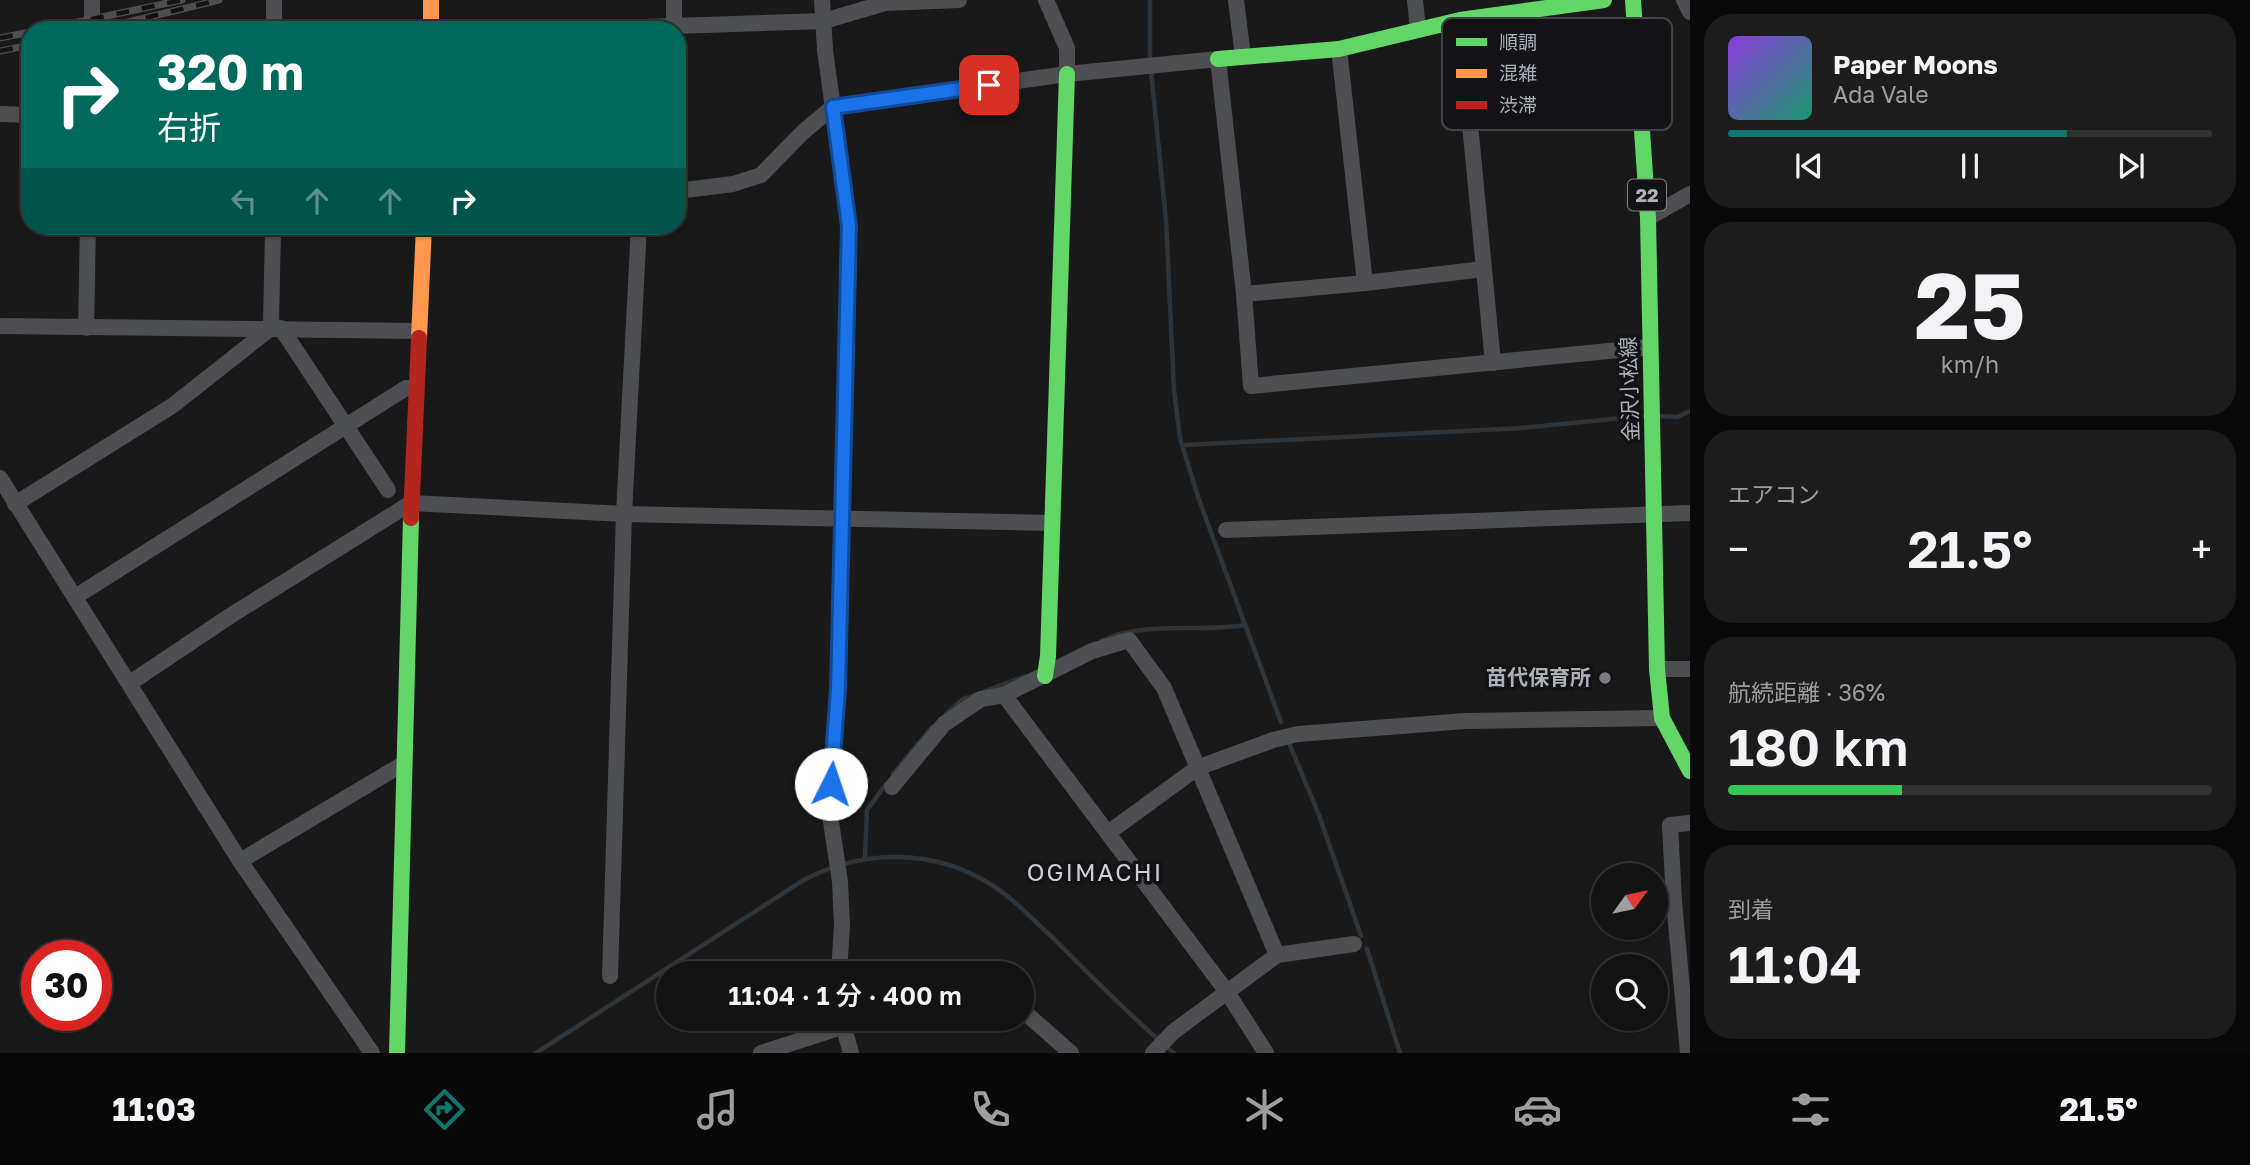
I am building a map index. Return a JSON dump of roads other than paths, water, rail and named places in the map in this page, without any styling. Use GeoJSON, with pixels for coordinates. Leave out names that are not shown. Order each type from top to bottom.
{"type":"FeatureCollection","features":[{"type":"Feature","properties":{"kind":"street"},"geometry":{"type":"LineString","coordinates":[[92,0],[92,21]]}},
{"type":"Feature","properties":{"kind":"street"},"geometry":{"type":"LineString","coordinates":[[274,0],[274,21]]}},
{"type":"Feature","properties":{"kind":"street"},"geometry":{"type":"LineString","coordinates":[[431,0],[431,21]]}},
{"type":"Feature","properties":{"kind":"street"},"geometry":{"type":"LineString","coordinates":[[674,0],[675,21]]}},
{"type":"Feature","properties":{"kind":"street"},"geometry":{"type":"LineString","coordinates":[[822,0],[825,50],[849,226],[838,689],[829,808],[840,882],[842,925],[840,961]]}},
{"type":"Feature","properties":{"kind":"street"},"geometry":{"type":"LineString","coordinates":[[686,27],[824,21],[885,3],[959,0]]}},
{"type":"Feature","properties":{"kind":"street"},"geometry":{"type":"LineString","coordinates":[[1045,0],[1067,48],[1068,74],[1048,656],[1045,676]]}},
{"type":"Feature","properties":{"kind":"street"},"geometry":{"type":"LineString","coordinates":[[1236,0],[1243,57]]}},
{"type":"Feature","properties":{"kind":"street"},"geometry":{"type":"LineString","coordinates":[[1415,0],[1418,29]]}},
{"type":"Feature","properties":{"kind":"street"},"geometry":{"type":"LineString","coordinates":[[1474,18],[1604,0]]}},
{"type":"Feature","properties":{"kind":"street","name":"金沢小松線"},"geometry":{"type":"LineString","coordinates":[[1633,0],[1634,18]]}},
{"type":"Feature","properties":{"kind":"street"},"geometry":{"type":"LineString","coordinates":[[1684,0],[1690,12]]}},
{"type":"Feature","properties":{"kind":"street"},"geometry":{"type":"LineString","coordinates":[[686,190],[733,184],[761,175],[803,132],[833,107],[1068,74],[1339,49],[1442,24]]}},
{"type":"Feature","properties":{"kind":"street"},"geometry":{"type":"LineString","coordinates":[[1339,49],[1365,283]]}},
{"type":"Feature","properties":{"kind":"street"},"geometry":{"type":"LineString","coordinates":[[1218,59],[1244,294],[1251,386],[1650,347]]}},
{"type":"Feature","properties":{"kind":"street"},"geometry":{"type":"LineString","coordinates":[[0,114],[21,115]]}},
{"type":"Feature","properties":{"kind":"street"},"geometry":{"type":"LineString","coordinates":[[1471,130],[1493,363]]}},
{"type":"Feature","properties":{"kind":"street","name":"金沢小松線"},"geometry":{"type":"LineString","coordinates":[[1642,130],[1648,218],[1657,669],[1662,718],[1690,771]]}},
{"type":"Feature","properties":{"kind":"street"},"geometry":{"type":"LineString","coordinates":[[1648,218],[1690,194]]}},
{"type":"Feature","properties":{"kind":"street"},"geometry":{"type":"LineString","coordinates":[[86,328],[88,235]]}},
{"type":"Feature","properties":{"kind":"street"},"geometry":{"type":"LineString","coordinates":[[273,235],[276,328],[388,490]]}},
{"type":"Feature","properties":{"kind":"street"},"geometry":{"type":"LineString","coordinates":[[397,1053],[411,503],[423,235]]}},
{"type":"Feature","properties":{"kind":"street"},"geometry":{"type":"LineString","coordinates":[[610,976],[624,514],[639,235]]}},
{"type":"Feature","properties":{"kind":"street"},"geometry":{"type":"LineString","coordinates":[[1244,294],[1484,269]]}},
{"type":"Feature","properties":{"kind":"street"},"geometry":{"type":"LineString","coordinates":[[0,326],[417,331]]}},
{"type":"Feature","properties":{"kind":"street"},"geometry":{"type":"LineString","coordinates":[[15,504],[172,406],[276,328]]}},
{"type":"Feature","properties":{"kind":"street"},"geometry":{"type":"LineString","coordinates":[[75,597],[406,388],[415,388]]}},
{"type":"Feature","properties":{"kind":"street"},"geometry":{"type":"LineString","coordinates":[[0,478],[240,861],[372,1053]]}},
{"type":"Feature","properties":{"kind":"street"},"geometry":{"type":"LineString","coordinates":[[130,683],[230,616],[411,503],[624,514],[1051,523]]}},
{"type":"Feature","properties":{"kind":"street"},"geometry":{"type":"LineString","coordinates":[[1226,530],[1690,513]]}},
{"type":"Feature","properties":{"kind":"street"},"geometry":{"type":"LineString","coordinates":[[892,787],[944,723],[981,699],[1004,695],[1092,651],[1129,640],[1164,688],[1277,955]]}},
{"type":"Feature","properties":{"kind":"street"},"geometry":{"type":"LineString","coordinates":[[1657,669],[1690,669]]}},
{"type":"Feature","properties":{"kind":"street"},"geometry":{"type":"LineString","coordinates":[[1004,695],[1227,992],[1266,1053]]}},
{"type":"Feature","properties":{"kind":"street"},"geometry":{"type":"LineString","coordinates":[[1108,833],[1197,768],[1273,740],[1298,734],[1465,721],[1662,718]]}},
{"type":"Feature","properties":{"kind":"street"},"geometry":{"type":"LineString","coordinates":[[240,861],[403,764]]}},
{"type":"Feature","properties":{"kind":"street"},"geometry":{"type":"LineString","coordinates":[[1688,1053],[1670,825],[1690,822]]}},
{"type":"Feature","properties":{"kind":"street"},"geometry":{"type":"LineString","coordinates":[[1153,1053],[1173,1031],[1277,955],[1354,944]]}},
{"type":"Feature","properties":{"kind":"street"},"geometry":{"type":"LineString","coordinates":[[1034,1021],[1071,1053]]}},
{"type":"Feature","properties":{"kind":"street"},"geometry":{"type":"LineString","coordinates":[[761,1053],[820,1031]]}},
{"type":"Feature","properties":{"kind":"street"},"geometry":{"type":"LineString","coordinates":[[844,1031],[851,1053]]}},
{"type":"Feature","properties":{"kind":"waterway"},"geometry":{"type":"LineString","coordinates":[[1150,0],[1150,62]]}},
{"type":"Feature","properties":{"kind":"waterway"},"geometry":{"type":"LineString","coordinates":[[1151,71],[1166,220],[1174,390],[1180,438],[1198,497],[1281,722]]}},
{"type":"Feature","properties":{"kind":"waterway"},"geometry":{"type":"LineString","coordinates":[[1658,416],[1677,417],[1690,411]]}},
{"type":"Feature","properties":{"kind":"waterway"},"geometry":{"type":"LineString","coordinates":[[1183,445],[1522,428],[1643,416]]}},
{"type":"Feature","properties":{"kind":"waterway"},"geometry":{"type":"LineString","coordinates":[[1101,641],[1136,631],[1245,625]]}},
{"type":"Feature","properties":{"kind":"waterway"},"geometry":{"type":"LineString","coordinates":[[985,691],[1026,676]]}},
{"type":"Feature","properties":{"kind":"waterway"},"geometry":{"type":"LineString","coordinates":[[946,714],[963,699],[977,694]]}},
{"type":"Feature","properties":{"kind":"waterway"},"geometry":{"type":"LineString","coordinates":[[893,774],[932,727]]}},
{"type":"Feature","properties":{"kind":"waterway"},"geometry":{"type":"LineString","coordinates":[[1289,743],[1319,815],[1361,936]]}},
{"type":"Feature","properties":{"kind":"waterway"},"geometry":{"type":"LineString","coordinates":[[865,857],[867,810],[886,784]]}},
{"type":"Feature","properties":{"kind":"waterway"},"geometry":{"type":"LineString","coordinates":[[536,1053],[802,881],[825,870],[850,863],[899,857],[949,865],[995,887],[1017,904],[1159,1040]]}},
{"type":"Feature","properties":{"kind":"waterway"},"geometry":{"type":"LineString","coordinates":[[1367,949],[1400,1053]]}},
{"type":"Feature","properties":{"kind":"waterway"},"geometry":{"type":"LineString","coordinates":[[1165,1046],[1174,1053]]}},
{"type":"Feature","properties":{"kind":"railway"},"geometry":{"type":"LineString","coordinates":[[83,21],[182,0]]}},
{"type":"Feature","properties":{"kind":"railway"},"geometry":{"type":"LineString","coordinates":[[132,21],[219,0]]}},
{"type":"Feature","properties":{"kind":"railway"},"geometry":{"type":"LineString","coordinates":[[0,38],[21,34]]}},
{"type":"Feature","properties":{"kind":"railway"},"geometry":{"type":"LineString","coordinates":[[0,51],[21,47]]}},
{"type":"Feature","properties":{"kind":"place","name":"苗代保育所"},"geometry":{"type":"Point","coordinates":[1605,678]}},
{"type":"Feature","properties":{"kind":"district","name":"OGIMACHI"},"geometry":{"type":"Point","coordinates":[1095,873]}}]}
